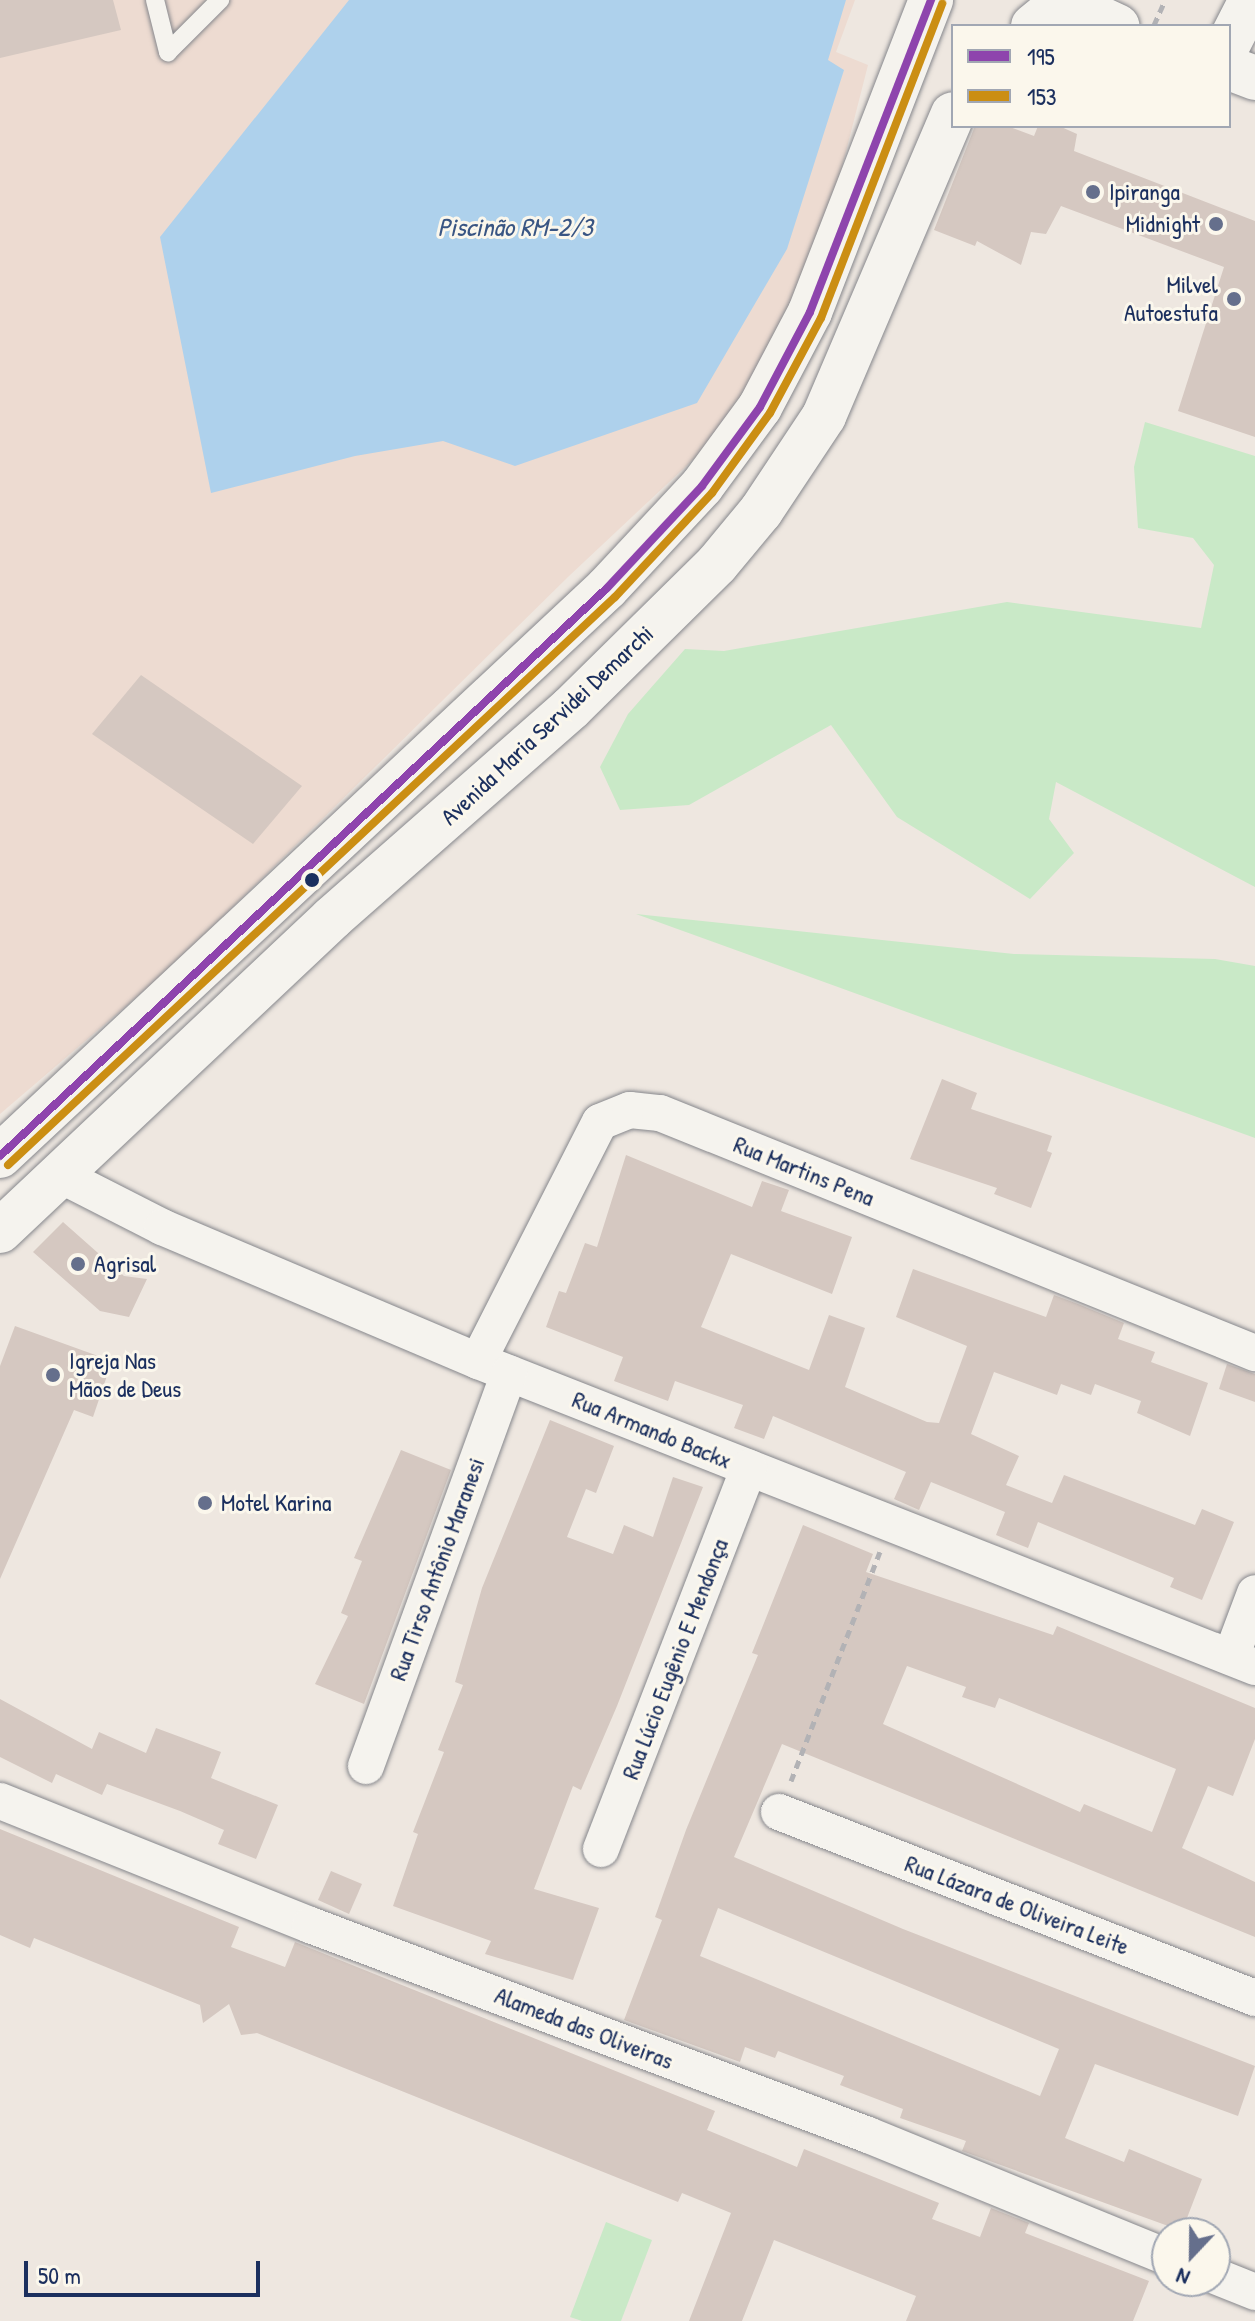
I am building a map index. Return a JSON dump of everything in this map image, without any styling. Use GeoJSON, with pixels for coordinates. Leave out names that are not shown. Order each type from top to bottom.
{"type":"FeatureCollection","features":[{"type":"Feature","properties":{"kind":"main road"},"geometry":{"type":"LineString","coordinates":[[0,1156],[607,588],[702,486],[760,407],[788,358],[931,0]]}},
{"type":"Feature","properties":{"kind":"main road"},"geometry":{"type":"LineString","coordinates":[[1231,39],[1251,0]]}},
{"type":"Feature","properties":{"kind":"main road"},"geometry":{"type":"LineString","coordinates":[[1055,7],[1110,24]]}},
{"type":"Feature","properties":{"kind":"main road"},"geometry":{"type":"LineString","coordinates":[[1231,69],[1255,78]]}},
{"type":"Feature","properties":{"kind":"main road","name":"Avenida Maria Servidei Demarchi"},"geometry":{"type":"LineString","coordinates":[[0,1231],[332,918],[571,708],[717,564],[761,511],[824,416],[951,119]]}},
{"type":"Feature","properties":{"kind":"street","name":"Rua Martins Pena"},"geometry":{"type":"LineString","coordinates":[[494,1367],[600,1122],[613,1114],[645,1110],[1255,1353]]}},
{"type":"Feature","properties":{"kind":"street","name":"Rua Armando Backx"},"geometry":{"type":"LineString","coordinates":[[58,1174],[162,1227],[494,1367],[1243,1662]]}},
{"type":"Feature","properties":{"kind":"street","name":"Rua Tirso Antônio Maranesi"},"geometry":{"type":"LineString","coordinates":[[366,1766],[494,1367]]}},
{"type":"Feature","properties":{"kind":"street","name":"Rua Lúcio Eugênio E Mendonça"},"geometry":{"type":"LineString","coordinates":[[601,1849],[749,1468]]}},
{"type":"Feature","properties":{"kind":"street"},"geometry":{"type":"LineString","coordinates":[[1243,1662],[1255,1593]]}},
{"type":"Feature","properties":{"kind":"street","name":"Alameda das Oliveiras"},"geometry":{"type":"LineString","coordinates":[[0,1801],[310,1925],[868,2135],[1151,2250]]}},
{"type":"Feature","properties":{"kind":"street","name":"Rua Lázara de Oliveira Leite"},"geometry":{"type":"LineString","coordinates":[[779,1812],[1255,1998]]}},
{"type":"Feature","properties":{"kind":"street"},"geometry":{"type":"LineString","coordinates":[[1231,2282],[1255,2292]]}},
{"type":"Feature","properties":{"kind":"lane"},"geometry":{"type":"LineString","coordinates":[[155,0],[168,52],[220,0]]}},
{"type":"Feature","properties":{"kind":"path"},"geometry":{"type":"LineString","coordinates":[[1155,24],[1165,0]]}},
{"type":"Feature","properties":{"kind":"path"},"geometry":{"type":"LineString","coordinates":[[779,1812],[891,1525]]}},
{"type":"Feature","properties":{"kind":"shaded area"},"geometry":{"type":"Polygon","coordinates":[[[0,0],[855,0],[836,52],[868,65],[829,218],[776,356],[730,425],[569,576],[174,965],[0,1114],[0,0]]]}},
{"type":"Feature","properties":{"kind":"green space"},"geometry":{"type":"Polygon","coordinates":[[[1145,422],[1255,456],[1255,887],[1056,782],[1049,819],[1074,853],[1030,899],[897,817],[831,725],[689,805],[620,810],[600,767],[628,714],[685,649],[724,651],[1007,602],[1201,628],[1214,565],[1193,538],[1138,528],[1134,467],[1145,422]]]}},
{"type":"Feature","properties":{"kind":"green space"},"geometry":{"type":"Polygon","coordinates":[[[636,914],[1014,954],[1215,959],[1255,966],[1255,1138],[636,914]]]}},
{"type":"Feature","properties":{"kind":"green space"},"geometry":{"type":"Polygon","coordinates":[[[606,2222],[652,2240],[621,2321],[582,2321],[570,2317],[606,2222]]]}},
{"type":"Feature","properties":{"kind":"water","name":"Piscinão RM-2/3"},"geometry":{"type":"Polygon","coordinates":[[[349,0],[846,0],[828,60],[844,70],[787,249],[697,403],[515,466],[443,441],[355,456],[211,493],[160,237],[349,0]]]}},
{"type":"Feature","properties":{"kind":"building"},"geometry":{"type":"Polygon","coordinates":[[[0,0],[113,0],[121,30],[0,58],[0,0]]]}},
{"type":"Feature","properties":{"kind":"building","name":"Ipiranga"},"geometry":{"type":"Polygon","coordinates":[[[974,128],[1012,128],[1034,136],[1037,128],[1064,128],[1077,134],[1074,151],[1255,221],[1255,437],[1178,411],[1224,267],[1061,206],[1046,234],[1031,232],[1021,265],[977,241],[975,246],[934,230],[974,128]]]}},
{"type":"Feature","properties":{"kind":"building"},"geometry":{"type":"Polygon","coordinates":[[[141,675],[302,786],[253,844],[92,734],[141,675]]]}},
{"type":"Feature","properties":{"kind":"building"},"geometry":{"type":"Polygon","coordinates":[[[942,1079],[977,1093],[971,1109],[1052,1136],[1047,1151],[1052,1153],[1031,1208],[994,1194],[997,1188],[910,1159],[942,1079]]]}},
{"type":"Feature","properties":{"kind":"building"},"geometry":{"type":"Polygon","coordinates":[[[626,1155],[752,1207],[762,1181],[789,1190],[781,1211],[852,1237],[832,1294],[731,1254],[701,1327],[809,1370],[829,1315],[865,1328],[845,1387],[927,1422],[939,1423],[967,1346],[896,1317],[913,1269],[1046,1317],[1054,1295],[1078,1304],[1124,1323],[1118,1339],[1155,1352],[1151,1362],[1208,1383],[1190,1436],[1137,1413],[1141,1401],[1095,1384],[1091,1395],[1061,1384],[1057,1395],[994,1372],[971,1434],[1019,1456],[1006,1485],[1052,1503],[1064,1475],[1195,1525],[1202,1509],[1234,1522],[1202,1600],[1170,1587],[1174,1578],[1038,1522],[1028,1548],[996,1535],[1005,1512],[931,1482],[919,1510],[894,1499],[906,1472],[773,1416],[764,1439],[734,1428],[743,1405],[675,1381],[668,1401],[614,1381],[623,1357],[546,1327],[559,1291],[566,1293],[585,1243],[597,1247],[626,1155]]]}},
{"type":"Feature","properties":{"kind":"building","name":"Agrisal"},"geometry":{"type":"Polygon","coordinates":[[[63,1222],[124,1276],[147,1279],[129,1317],[100,1311],[33,1252],[63,1222]]]}},
{"type":"Feature","properties":{"kind":"building"},"geometry":{"type":"Polygon","coordinates":[[[15,1326],[112,1361],[93,1417],[74,1410],[0,1579],[0,1366],[15,1326]]]}},
{"type":"Feature","properties":{"kind":"building"},"geometry":{"type":"Polygon","coordinates":[[[1227,1364],[1255,1374],[1255,1402],[1219,1389],[1227,1364]]]}},
{"type":"Feature","properties":{"kind":"building"},"geometry":{"type":"Polygon","coordinates":[[[550,1420],[614,1446],[596,1493],[586,1489],[567,1537],[613,1554],[624,1525],[653,1537],[673,1477],[703,1487],[617,1706],[581,1790],[573,1786],[534,1889],[599,1908],[573,1980],[485,1954],[491,1941],[393,1906],[418,1834],[413,1832],[444,1752],[438,1750],[463,1685],[455,1682],[482,1588],[550,1420]]]}},
{"type":"Feature","properties":{"kind":"building"},"geometry":{"type":"Polygon","coordinates":[[[401,1450],[451,1470],[364,1704],[315,1684],[348,1616],[341,1613],[362,1561],[354,1558],[401,1450]]]}},
{"type":"Feature","properties":{"kind":"building"},"geometry":{"type":"Polygon","coordinates":[[[803,1525],[873,1554],[866,1572],[1053,1635],[1057,1626],[1255,1708],[1255,1739],[1233,1796],[1208,1786],[1182,1848],[1255,1882],[1255,1937],[782,1744],[734,1857],[903,1929],[1255,2066],[1238,2116],[1095,2064],[1065,2138],[1124,2162],[1129,2149],[1202,2179],[1187,2217],[1151,2217],[1151,2220],[962,2151],[966,2141],[900,2118],[903,2109],[840,2085],[844,2076],[778,2051],[775,2058],[745,2047],[740,2062],[624,2020],[662,1920],[655,1917],[686,1830],[758,1655],[752,1653],[803,1525]],[[907,1666],[883,1724],[1080,1812],[1084,1804],[1152,1832],[1176,1769],[999,1698],[995,1708],[962,1697],[966,1687],[907,1666]],[[718,1908],[700,1956],[1040,2096],[1059,2049],[718,1908]]]}},
{"type":"Feature","properties":{"kind":"building"},"geometry":{"type":"Polygon","coordinates":[[[0,1699],[92,1749],[99,1732],[146,1753],[156,1728],[221,1752],[211,1778],[278,1805],[256,1859],[218,1844],[224,1830],[180,1811],[107,1784],[102,1795],[56,1774],[52,1783],[0,1757],[0,1699]]]}},
{"type":"Feature","properties":{"kind":"building"},"geometry":{"type":"Polygon","coordinates":[[[0,1829],[239,1927],[231,1947],[285,1967],[295,1942],[715,2111],[707,2130],[797,2167],[804,2149],[939,2203],[932,2219],[980,2237],[991,2208],[1029,2223],[1025,2233],[1149,2281],[1133,2321],[906,2321],[916,2296],[774,2240],[742,2321],[689,2321],[731,2213],[682,2193],[678,2202],[257,2033],[241,2035],[229,2004],[203,2023],[200,2005],[34,1938],[30,1948],[0,1935],[0,1829]]]}},
{"type":"Feature","properties":{"kind":"building"},"geometry":{"type":"Polygon","coordinates":[[[331,1871],[362,1884],[349,1914],[318,1900],[331,1871]]]}},
{"type":"Feature","properties":{"kind":"transit line","name":"195"},"geometry":{"type":"LineString","coordinates":[[0,1156],[607,588],[702,486],[760,407],[810,312],[931,0]]}},
{"type":"Feature","properties":{"kind":"transit line","name":"153"},"geometry":{"type":"LineString","coordinates":[[8,1165],[615,597],[712,493],[770,413],[821,318],[942,4]]}},
{"type":"Feature","properties":{"kind":"place","name":"Ipiranga"},"geometry":{"type":"Point","coordinates":[1093,192]}},
{"type":"Feature","properties":{"kind":"place","name":"Midnight"},"geometry":{"type":"Point","coordinates":[1216,224]}},
{"type":"Feature","properties":{"kind":"place","name":"Milvel Autoestufa"},"geometry":{"type":"Point","coordinates":[1234,299]}},
{"type":"Feature","properties":{"kind":"place","name":"Agrisal"},"geometry":{"type":"Point","coordinates":[78,1264]}},
{"type":"Feature","properties":{"kind":"place","name":"Igreja Nas Mãos de Deus"},"geometry":{"type":"Point","coordinates":[53,1375]}},
{"type":"Feature","properties":{"kind":"place","name":"Motel Karina"},"geometry":{"type":"Point","coordinates":[205,1503]}}]}
